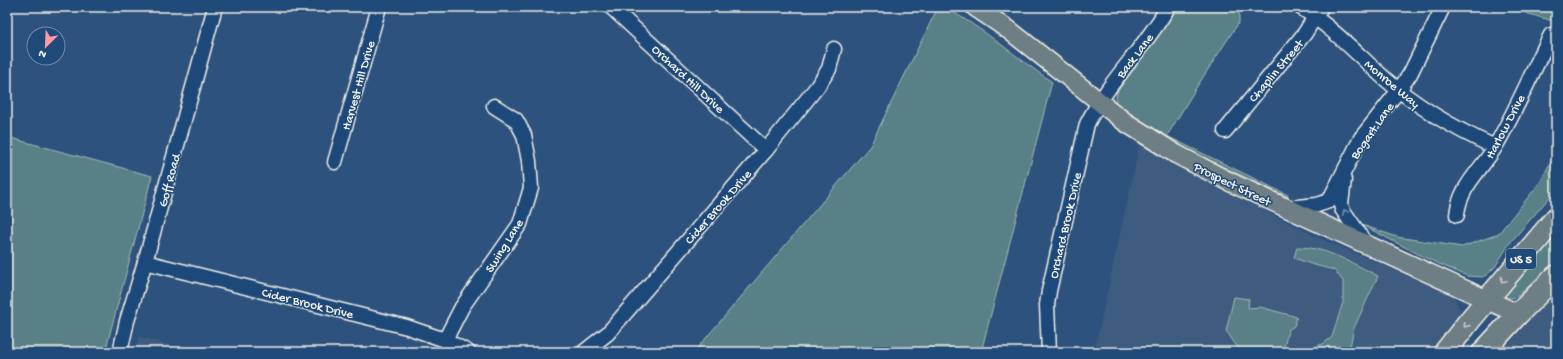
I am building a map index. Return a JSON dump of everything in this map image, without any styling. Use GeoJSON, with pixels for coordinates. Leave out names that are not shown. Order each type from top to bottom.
{"type":"FeatureCollection","features":[{"type":"Feature","properties":{"kind":"highway","name":"US 5"},"geometry":{"type":"LineString","coordinates":[[1445,352],[1556,218]]}},
{"type":"Feature","properties":{"kind":"highway","name":"US 5"},"geometry":{"type":"LineString","coordinates":[[1483,352],[1556,276]]}},
{"type":"Feature","properties":{"kind":"main road","name":"Prospect Street"},"geometry":{"type":"LineString","coordinates":[[975,7],[994,12],[1099,102],[1141,134],[1170,151],[1211,173],[1518,314]]}},
{"type":"Feature","properties":{"kind":"street","name":"Goff Road"},"geometry":{"type":"LineString","coordinates":[[120,352],[127,321],[145,262],[215,7]]}},
{"type":"Feature","properties":{"kind":"street","name":"Harvest Hill Drive"},"geometry":{"type":"LineString","coordinates":[[335,162],[379,7]]}},
{"type":"Feature","properties":{"kind":"street","name":"Orchard Hill Drive"},"geometry":{"type":"LineString","coordinates":[[611,7],[766,150]]}},
{"type":"Feature","properties":{"kind":"street","name":"Back Lane"},"geometry":{"type":"LineString","coordinates":[[1099,102],[1155,28],[1168,7]]}},
{"type":"Feature","properties":{"kind":"street","name":"Monroe Way"},"geometry":{"type":"LineString","coordinates":[[1300,7],[1318,12],[1342,38],[1399,90],[1444,122],[1495,147]]}},
{"type":"Feature","properties":{"kind":"street","name":"Bogart Lane"},"geometry":{"type":"LineString","coordinates":[[1287,208],[1317,205],[1328,201],[1361,138],[1410,74],[1443,7]]}},
{"type":"Feature","properties":{"kind":"street","name":"Chaplin Street"},"geometry":{"type":"LineString","coordinates":[[1225,131],[1306,33],[1318,12]]}},
{"type":"Feature","properties":{"kind":"street","name":"Harlow Drive"},"geometry":{"type":"LineString","coordinates":[[1457,215],[1459,202],[1465,189],[1495,147],[1551,34]]}},
{"type":"Feature","properties":{"kind":"street","name":"Cider Brook Drive"},"geometry":{"type":"LineString","coordinates":[[584,352],[608,333],[766,150],[818,87],[828,69],[834,49]]}},
{"type":"Feature","properties":{"kind":"street","name":"Orchard Brook Drive"},"geometry":{"type":"LineString","coordinates":[[1049,352],[1047,305],[1049,291],[1079,165],[1087,124],[1099,102]]}},
{"type":"Feature","properties":{"kind":"street","name":"Swing Lane"},"geometry":{"type":"LineString","coordinates":[[445,340],[462,307],[520,224],[531,188],[529,161],[524,135],[516,120],[494,106]]}},
{"type":"Feature","properties":{"kind":"street","name":"Bogart Lane"},"geometry":{"type":"LineString","coordinates":[[1345,169],[1341,204],[1342,209],[1366,244]]}},
{"type":"Feature","properties":{"kind":"street","name":"Cider Brook Drive"},"geometry":{"type":"LineString","coordinates":[[145,262],[407,327],[445,340],[468,352]]}},
{"type":"Feature","properties":{"kind":"shaded area"},"geometry":{"type":"Polygon","coordinates":[[[1140,143],[1199,178],[1323,240],[1444,290],[1456,300],[1461,313],[1455,325],[1437,352],[1365,352],[1350,347],[1354,328],[1378,276],[1294,258],[1334,270],[1343,281],[1343,302],[1332,337],[1323,344],[1318,345],[1310,352],[1271,352],[1279,351],[1285,344],[1288,330],[1260,307],[1248,308],[1234,297],[1226,331],[1248,351],[1255,352],[1094,352],[1140,143]]]}},
{"type":"Feature","properties":{"kind":"shaded area"},"geometry":{"type":"Polygon","coordinates":[[[1556,292],[1556,352],[1492,352],[1505,336],[1556,292]]]}},
{"type":"Feature","properties":{"kind":"shaded area"},"geometry":{"type":"Polygon","coordinates":[[[139,337],[197,352],[135,352],[139,337]]]}},
{"type":"Feature","properties":{"kind":"green space"},"geometry":{"type":"Polygon","coordinates":[[[938,7],[944,7],[972,24],[1052,82],[981,352],[694,352],[870,146],[938,7]]]}},
{"type":"Feature","properties":{"kind":"green space"},"geometry":{"type":"Polygon","coordinates":[[[1176,7],[1239,7],[1239,22],[1167,136],[1288,195],[1288,197],[1183,148],[1121,109],[1115,102],[1117,92],[1171,18],[1176,7]]]}},
{"type":"Feature","properties":{"kind":"green space"},"geometry":{"type":"Polygon","coordinates":[[[1506,7],[1556,7],[1556,22],[1506,7]]]}},
{"type":"Feature","properties":{"kind":"green space"},"geometry":{"type":"Polygon","coordinates":[[[7,137],[152,176],[105,352],[7,352],[7,137]]]}},
{"type":"Feature","properties":{"kind":"green space"},"geometry":{"type":"Polygon","coordinates":[[[1556,152],[1556,190],[1509,244],[1495,267],[1488,274],[1482,277],[1467,276],[1428,259],[1362,225],[1397,237],[1462,247],[1498,234],[1539,184],[1556,152]]]}},
{"type":"Feature","properties":{"kind":"green space"},"geometry":{"type":"Polygon","coordinates":[[[1556,231],[1556,262],[1518,296],[1512,298],[1503,297],[1556,231]]]}},
{"type":"Feature","properties":{"kind":"green space"},"geometry":{"type":"Polygon","coordinates":[[[1297,247],[1329,253],[1349,261],[1378,276],[1354,328],[1350,347],[1365,352],[1310,352],[1318,345],[1323,344],[1332,337],[1343,302],[1343,281],[1334,270],[1294,258],[1297,247]]]}},
{"type":"Feature","properties":{"kind":"green space"},"geometry":{"type":"Polygon","coordinates":[[[1234,297],[1249,299],[1248,308],[1260,307],[1297,317],[1294,326],[1288,330],[1285,344],[1279,351],[1264,353],[1252,352],[1242,350],[1238,347],[1226,331],[1234,297]]]}}]}
